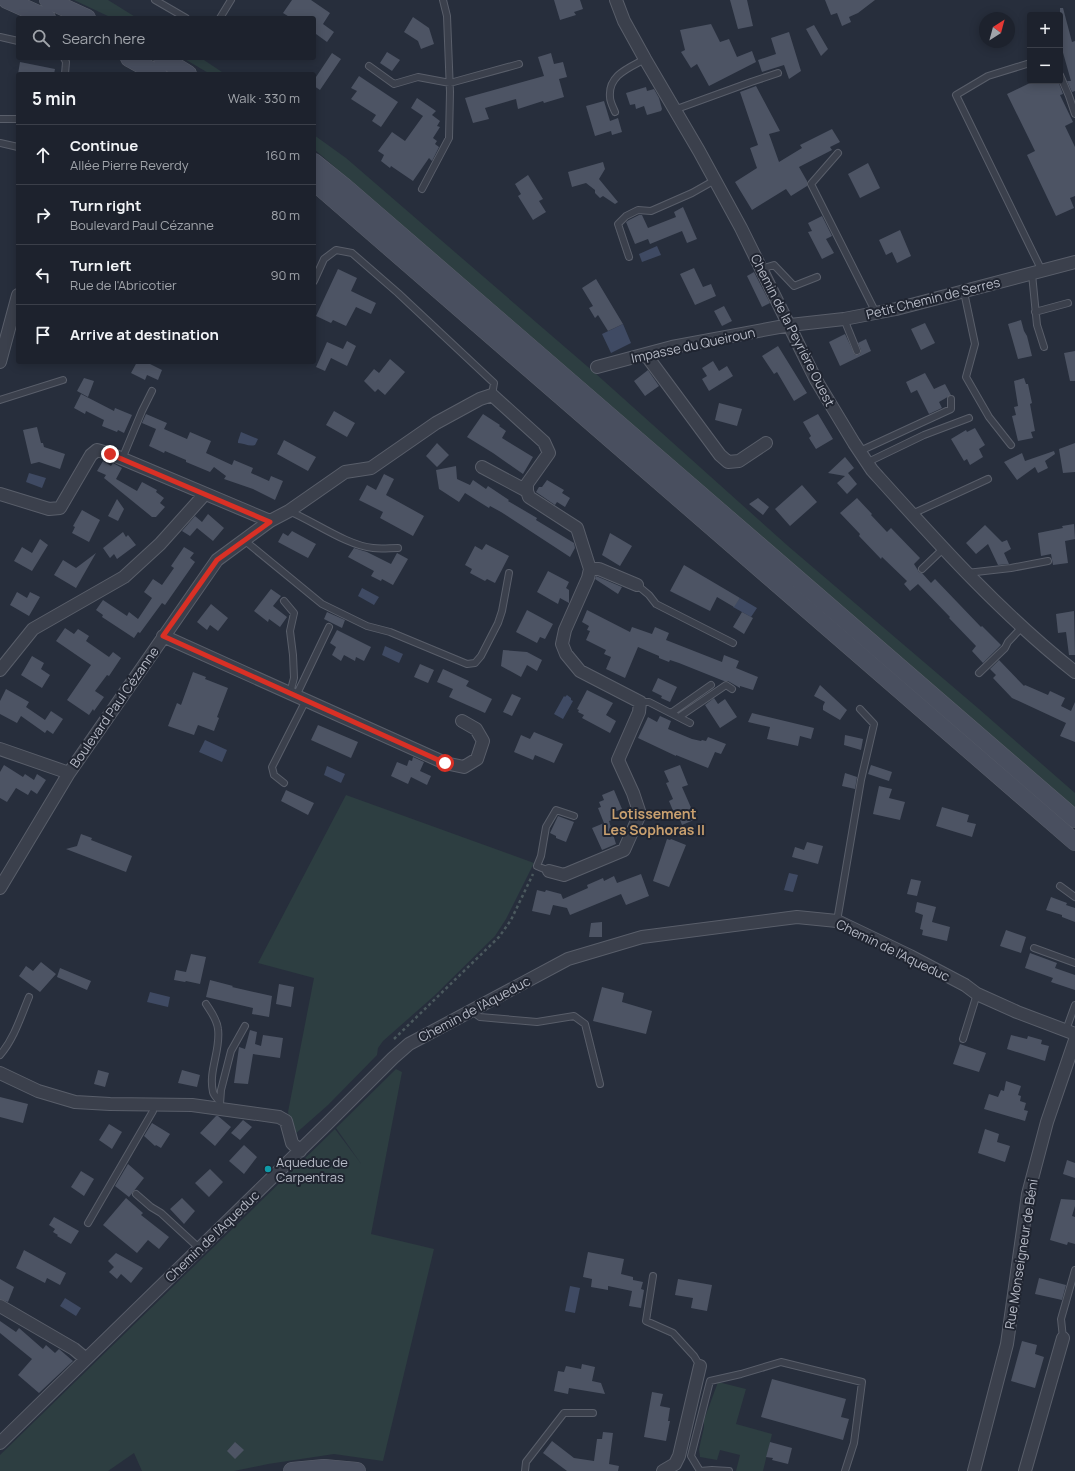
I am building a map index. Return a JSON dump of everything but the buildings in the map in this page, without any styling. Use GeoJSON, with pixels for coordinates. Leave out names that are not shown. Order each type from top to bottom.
{"type":"FeatureCollection","features":[{"type":"Feature","properties":{"kind":"main road"},"geometry":{"type":"LineString","coordinates":[[7,0],[43,16]]}},
{"type":"Feature","properties":{"kind":"main road"},"geometry":{"type":"LineString","coordinates":[[48,0],[83,16]]}},
{"type":"Feature","properties":{"kind":"main road"},"geometry":{"type":"LineString","coordinates":[[133,60],[154,72]]}},
{"type":"Feature","properties":{"kind":"main road"},"geometry":{"type":"LineString","coordinates":[[165,60],[185,72]]}},
{"type":"Feature","properties":{"kind":"main road"},"geometry":{"type":"LineString","coordinates":[[316,164],[345,187],[1075,819]]}},
{"type":"Feature","properties":{"kind":"main road"},"geometry":{"type":"LineString","coordinates":[[316,184],[1075,842]]}},
{"type":"Feature","properties":{"kind":"main road"},"geometry":{"type":"LineString","coordinates":[[292,1471],[324,1468],[358,1471]]}},
{"type":"Feature","properties":{"kind":"street","name":"Chemin de la Peyrière Ouest"},"geometry":{"type":"LineString","coordinates":[[616,0],[624,21],[715,180],[762,269],[816,380],[860,451],[912,514],[967,573],[1022,627],[1075,672]]}},
{"type":"Feature","properties":{"kind":"street","name":"Petit Chemin de Serres"},"geometry":{"type":"LineString","coordinates":[[790,325],[844,319],[876,313],[964,292],[1075,262]]}},
{"type":"Feature","properties":{"kind":"street"},"geometry":{"type":"LineString","coordinates":[[0,362],[16,302]]}},
{"type":"Feature","properties":{"kind":"street","name":"Impasse du Queiroun"},"geometry":{"type":"LineString","coordinates":[[597,367],[672,347],[790,325]]}},
{"type":"Feature","properties":{"kind":"street"},"geometry":{"type":"LineString","coordinates":[[646,355],[720,455],[728,462],[739,461],[766,443]]}},
{"type":"Feature","properties":{"kind":"street"},"geometry":{"type":"LineString","coordinates":[[492,395],[544,442],[549,452],[527,484],[529,497],[577,528],[590,568],[588,578],[564,630],[562,644],[566,654],[580,671],[640,702],[639,712],[618,760],[633,793],[640,814],[624,850],[564,875],[549,871]]}},
{"type":"Feature","properties":{"kind":"street","name":"Boulevard Paul Cézanne"},"geometry":{"type":"LineString","coordinates":[[0,888],[69,773],[217,560],[270,522],[345,472],[371,468],[436,423],[492,395]]}},
{"type":"Feature","properties":{"kind":"street"},"geometry":{"type":"LineString","coordinates":[[0,494],[49,509],[60,508],[91,455],[98,450],[270,522]]}},
{"type":"Feature","properties":{"kind":"street"},"geometry":{"type":"LineString","coordinates":[[482,467],[527,491]]}},
{"type":"Feature","properties":{"kind":"street"},"geometry":{"type":"LineString","coordinates":[[0,670],[33,629],[124,577],[160,544],[204,494]]}},
{"type":"Feature","properties":{"kind":"street"},"geometry":{"type":"LineString","coordinates":[[590,568],[599,569],[637,585]]}},
{"type":"Feature","properties":{"kind":"street"},"geometry":{"type":"LineString","coordinates":[[163,636],[445,763],[464,766],[477,759],[483,741],[476,729],[462,721]]}},
{"type":"Feature","properties":{"kind":"street"},"geometry":{"type":"LineString","coordinates":[[0,749],[69,773]]}},
{"type":"Feature","properties":{"kind":"street","name":"Chemin de l'Aqueduc"},"geometry":{"type":"LineString","coordinates":[[0,1443],[409,1044],[568,959],[642,937],[797,917],[837,921],[910,956],[965,985],[977,994],[1017,1012],[1070,1032]]}},
{"type":"Feature","properties":{"kind":"street","name":"Rue Monseigneur de Béni"},"geometry":{"type":"LineString","coordinates":[[974,1471],[1006,1344],[1028,1194],[1047,1122],[1075,1040]]}},
{"type":"Feature","properties":{"kind":"street"},"geometry":{"type":"LineString","coordinates":[[0,1073],[38,1091],[75,1102],[153,1105],[220,1105],[279,1116],[286,1121],[292,1143],[300,1151]]}},
{"type":"Feature","properties":{"kind":"street"},"geometry":{"type":"LineString","coordinates":[[0,1306],[43,1334],[74,1349],[86,1359]]}},
{"type":"Feature","properties":{"kind":"street"},"geometry":{"type":"LineString","coordinates":[[1025,1471],[1063,1338]]}},
{"type":"Feature","properties":{"kind":"street"},"geometry":{"type":"LineString","coordinates":[[663,1471],[675,1464],[679,1456],[700,1366]]}},
{"type":"Feature","properties":{"kind":"lane"},"geometry":{"type":"LineString","coordinates":[[155,0],[183,16]]}},
{"type":"Feature","properties":{"kind":"lane"},"geometry":{"type":"LineString","coordinates":[[221,16],[231,0]]}},
{"type":"Feature","properties":{"kind":"lane"},"geometry":{"type":"LineString","coordinates":[[422,188],[449,138],[450,83],[447,16],[443,0]]}},
{"type":"Feature","properties":{"kind":"lane"},"geometry":{"type":"LineString","coordinates":[[0,37],[16,41]]}},
{"type":"Feature","properties":{"kind":"lane"},"geometry":{"type":"LineString","coordinates":[[614,112],[610,97],[611,86],[617,75],[645,59]]}},
{"type":"Feature","properties":{"kind":"lane"},"geometry":{"type":"LineString","coordinates":[[65,60],[65,72]]}},
{"type":"Feature","properties":{"kind":"lane"},"geometry":{"type":"LineString","coordinates":[[369,66],[394,84],[418,77],[450,83],[519,64]]}},
{"type":"Feature","properties":{"kind":"lane"},"geometry":{"type":"LineString","coordinates":[[1027,64],[988,76],[956,95],[1037,272],[1035,312],[1037,325],[1044,347]]}},
{"type":"Feature","properties":{"kind":"lane"},"geometry":{"type":"LineString","coordinates":[[674,110],[751,82],[778,74]]}},
{"type":"Feature","properties":{"kind":"lane"},"geometry":{"type":"LineString","coordinates":[[1063,82],[1075,114]]}},
{"type":"Feature","properties":{"kind":"lane"},"geometry":{"type":"LineString","coordinates":[[0,118],[16,119]]}},
{"type":"Feature","properties":{"kind":"lane"},"geometry":{"type":"LineString","coordinates":[[0,143],[16,147]]}},
{"type":"Feature","properties":{"kind":"lane"},"geometry":{"type":"LineString","coordinates":[[838,153],[811,184],[876,313]]}},
{"type":"Feature","properties":{"kind":"lane"},"geometry":{"type":"LineString","coordinates":[[629,257],[618,224],[626,216],[638,210],[651,211],[692,193],[715,180]]}},
{"type":"Feature","properties":{"kind":"lane"},"geometry":{"type":"LineString","coordinates":[[316,277],[324,259],[336,250],[352,253],[398,293],[494,383],[492,395]]}},
{"type":"Feature","properties":{"kind":"lane"},"geometry":{"type":"LineString","coordinates":[[762,269],[774,265],[794,286],[817,277]]}},
{"type":"Feature","properties":{"kind":"lane"},"geometry":{"type":"LineString","coordinates":[[964,292],[975,344],[966,377],[989,417],[1011,445]]}},
{"type":"Feature","properties":{"kind":"lane"},"geometry":{"type":"LineString","coordinates":[[1035,312],[1068,303]]}},
{"type":"Feature","properties":{"kind":"lane"},"geometry":{"type":"LineString","coordinates":[[844,319],[857,351]]}},
{"type":"Feature","properties":{"kind":"lane"},"geometry":{"type":"LineString","coordinates":[[0,400],[63,380]]}},
{"type":"Feature","properties":{"kind":"lane"},"geometry":{"type":"LineString","coordinates":[[122,459],[152,391]]}},
{"type":"Feature","properties":{"kind":"lane"},"geometry":{"type":"LineString","coordinates":[[860,451],[951,409],[951,399]]}},
{"type":"Feature","properties":{"kind":"lane"},"geometry":{"type":"LineString","coordinates":[[868,462],[924,435],[969,418]]}},
{"type":"Feature","properties":{"kind":"lane"},"geometry":{"type":"LineString","coordinates":[[912,514],[988,479]]}},
{"type":"Feature","properties":{"kind":"lane"},"geometry":{"type":"LineString","coordinates":[[289,510],[348,540],[372,548],[398,548]]}},
{"type":"Feature","properties":{"kind":"lane"},"geometry":{"type":"LineString","coordinates":[[244,540],[298,587],[322,604],[366,626],[390,632],[467,664],[475,663],[481,656],[498,623],[502,611],[509,573]]}},
{"type":"Feature","properties":{"kind":"lane"},"geometry":{"type":"LineString","coordinates":[[922,569],[944,548]]}},
{"type":"Feature","properties":{"kind":"lane"},"geometry":{"type":"LineString","coordinates":[[967,573],[1011,568],[1048,561]]}},
{"type":"Feature","properties":{"kind":"lane"},"geometry":{"type":"LineString","coordinates":[[637,585],[649,594],[656,604],[733,643]]}},
{"type":"Feature","properties":{"kind":"lane"},"geometry":{"type":"LineString","coordinates":[[284,601],[294,613],[290,631],[297,697]]}},
{"type":"Feature","properties":{"kind":"lane"},"geometry":{"type":"LineString","coordinates":[[284,782],[274,775],[272,767],[297,697],[329,627]]}},
{"type":"Feature","properties":{"kind":"lane"},"geometry":{"type":"LineString","coordinates":[[979,673],[1005,648],[1008,642],[1022,627]]}},
{"type":"Feature","properties":{"kind":"lane"},"geometry":{"type":"LineString","coordinates":[[671,713],[711,685]]}},
{"type":"Feature","properties":{"kind":"lane"},"geometry":{"type":"LineString","coordinates":[[679,717],[726,685],[732,689]]}},
{"type":"Feature","properties":{"kind":"lane"},"geometry":{"type":"LineString","coordinates":[[640,702],[649,702],[690,723]]}},
{"type":"Feature","properties":{"kind":"lane"},"geometry":{"type":"LineString","coordinates":[[837,921],[861,780],[874,724],[860,709]]}},
{"type":"Feature","properties":{"kind":"lane"},"geometry":{"type":"LineString","coordinates":[[549,871],[537,866],[542,856],[546,827],[556,810],[574,816]]}},
{"type":"Feature","properties":{"kind":"lane"},"geometry":{"type":"LineString","coordinates":[[1060,886],[1075,897]]}},
{"type":"Feature","properties":{"kind":"lane"},"geometry":{"type":"LineString","coordinates":[[1034,948],[1075,963]]}},
{"type":"Feature","properties":{"kind":"lane"},"geometry":{"type":"LineString","coordinates":[[963,1038],[977,994]]}},
{"type":"Feature","properties":{"kind":"lane"},"geometry":{"type":"LineString","coordinates":[[0,1055],[5,1050],[29,997]]}},
{"type":"Feature","properties":{"kind":"lane"},"geometry":{"type":"LineString","coordinates":[[206,1004],[214,1016],[218,1029],[218,1048],[212,1078],[213,1093],[220,1105]]}},
{"type":"Feature","properties":{"kind":"lane"},"geometry":{"type":"LineString","coordinates":[[1070,1032],[1075,1006]]}},
{"type":"Feature","properties":{"kind":"lane"},"geometry":{"type":"LineString","coordinates":[[472,1010],[480,1017],[537,1022],[574,1016],[585,1024],[600,1084]]}},
{"type":"Feature","properties":{"kind":"lane"},"geometry":{"type":"LineString","coordinates":[[220,1105],[221,1090],[231,1051],[245,1026]]}},
{"type":"Feature","properties":{"kind":"lane"},"geometry":{"type":"LineString","coordinates":[[88,1223],[154,1111],[153,1105]]}},
{"type":"Feature","properties":{"kind":"lane"},"geometry":{"type":"LineString","coordinates":[[136,1194],[151,1207],[161,1213],[199,1248]]}},
{"type":"Feature","properties":{"kind":"lane"},"geometry":{"type":"LineString","coordinates":[[1063,1338],[1061,1319],[1075,1270]]}},
{"type":"Feature","properties":{"kind":"lane"},"geometry":{"type":"LineString","coordinates":[[653,1276],[646,1321],[673,1333],[694,1356],[700,1366]]}},
{"type":"Feature","properties":{"kind":"lane"},"geometry":{"type":"LineString","coordinates":[[729,1471],[700,1471],[691,1456],[710,1381],[741,1374],[781,1362],[862,1382],[854,1443],[845,1471]]}},
{"type":"Feature","properties":{"kind":"lane"},"geometry":{"type":"LineString","coordinates":[[526,1471],[526,1462],[564,1413],[593,1413]]}},
{"type":"Feature","properties":{"kind":"path"},"geometry":{"type":"LineString","coordinates":[[393,1058],[388,1053],[388,1047],[391,1042],[499,937],[511,920],[534,871]]}},
{"type":"Feature","properties":{"kind":"shaded area"},"geometry":{"type":"Polygon","coordinates":[[[74,0],[108,0],[134,16],[108,16],[74,0]]]}},
{"type":"Feature","properties":{"kind":"shaded area"},"geometry":{"type":"Polygon","coordinates":[[[186,60],[204,60],[222,72],[207,72],[186,60]]]}},
{"type":"Feature","properties":{"kind":"shaded area"},"geometry":{"type":"Polygon","coordinates":[[[316,136],[346,158],[595,373],[788,546],[1075,793],[1075,809],[316,151],[316,136]]]}},
{"type":"Feature","properties":{"kind":"shaded area"},"geometry":{"type":"Polygon","coordinates":[[[346,795],[534,863],[506,919],[495,936],[434,996],[383,1041],[378,1048],[377,1055],[328,1105],[294,1135],[288,1112],[314,978],[258,963],[346,795]]]}},
{"type":"Feature","properties":{"kind":"shaded area"},"geometry":{"type":"Polygon","coordinates":[[[396,1069],[402,1072],[371,1234],[434,1249],[383,1461],[334,1454],[268,1464],[234,1471],[142,1471],[134,1453],[108,1471],[0,1471],[0,1455],[335,1129],[362,1165],[336,1128],[396,1069]]]}},
{"type":"Feature","properties":{"kind":"shaded area"},"geometry":{"type":"Polygon","coordinates":[[[718,1382],[746,1389],[736,1424],[772,1434],[763,1471],[736,1471],[740,1455],[720,1450],[717,1460],[700,1457],[699,1449],[704,1420],[718,1382]]]}},
{"type":"Feature","properties":{"kind":"water"},"geometry":{"type":"Polygon","coordinates":[[[657,246],[661,255],[642,262],[639,254],[657,246]]]}},
{"type":"Feature","properties":{"kind":"water"},"geometry":{"type":"Polygon","coordinates":[[[623,324],[631,343],[611,353],[602,334],[623,324]]]}},
{"type":"Feature","properties":{"kind":"water"},"geometry":{"type":"Polygon","coordinates":[[[241,432],[258,439],[255,445],[251,446],[238,443],[241,432]]]}},
{"type":"Feature","properties":{"kind":"water"},"geometry":{"type":"Polygon","coordinates":[[[29,473],[46,478],[42,488],[26,482],[29,473]]]}},
{"type":"Feature","properties":{"kind":"water"},"geometry":{"type":"Polygon","coordinates":[[[362,588],[379,597],[374,605],[358,596],[362,588]]]}},
{"type":"Feature","properties":{"kind":"water"},"geometry":{"type":"Polygon","coordinates":[[[740,598],[757,608],[751,617],[733,607],[740,598]]]}},
{"type":"Feature","properties":{"kind":"water"},"geometry":{"type":"Polygon","coordinates":[[[385,646],[403,654],[399,663],[382,655],[385,646]]]}},
{"type":"Feature","properties":{"kind":"water"},"geometry":{"type":"Polygon","coordinates":[[[567,695],[573,701],[563,719],[554,714],[564,696],[565,697],[567,695]]]}},
{"type":"Feature","properties":{"kind":"water"},"geometry":{"type":"Polygon","coordinates":[[[205,740],[227,750],[222,762],[199,752],[205,740]]]}},
{"type":"Feature","properties":{"kind":"water"},"geometry":{"type":"Polygon","coordinates":[[[327,766],[345,774],[341,783],[324,775],[327,766]]]}},
{"type":"Feature","properties":{"kind":"water"},"geometry":{"type":"Polygon","coordinates":[[[789,873],[798,875],[793,892],[784,890],[789,873]]]}},
{"type":"Feature","properties":{"kind":"water"},"geometry":{"type":"Polygon","coordinates":[[[150,992],[170,997],[168,1007],[147,1002],[150,992]]]}},
{"type":"Feature","properties":{"kind":"water"},"geometry":{"type":"Polygon","coordinates":[[[570,1286],[580,1288],[575,1313],[565,1311],[570,1286]]]}},
{"type":"Feature","properties":{"kind":"water"},"geometry":{"type":"Polygon","coordinates":[[[65,1298],[81,1308],[76,1316],[60,1306],[65,1298]]]}},
{"type":"Feature","properties":{"kind":"place","name":"Aqueduc de Carpentras"},"geometry":{"type":"Point","coordinates":[268,1169]}},
{"type":"Feature","properties":{"kind":"district","name":"Lotissement Les Sophoras II"},"geometry":{"type":"Point","coordinates":[654,822]}},
{"type":"Feature","properties":{"kind":"route"},"geometry":{"type":"LineString","coordinates":[[110,454],[270,522],[217,560],[163,636],[445,763]]}}]}
